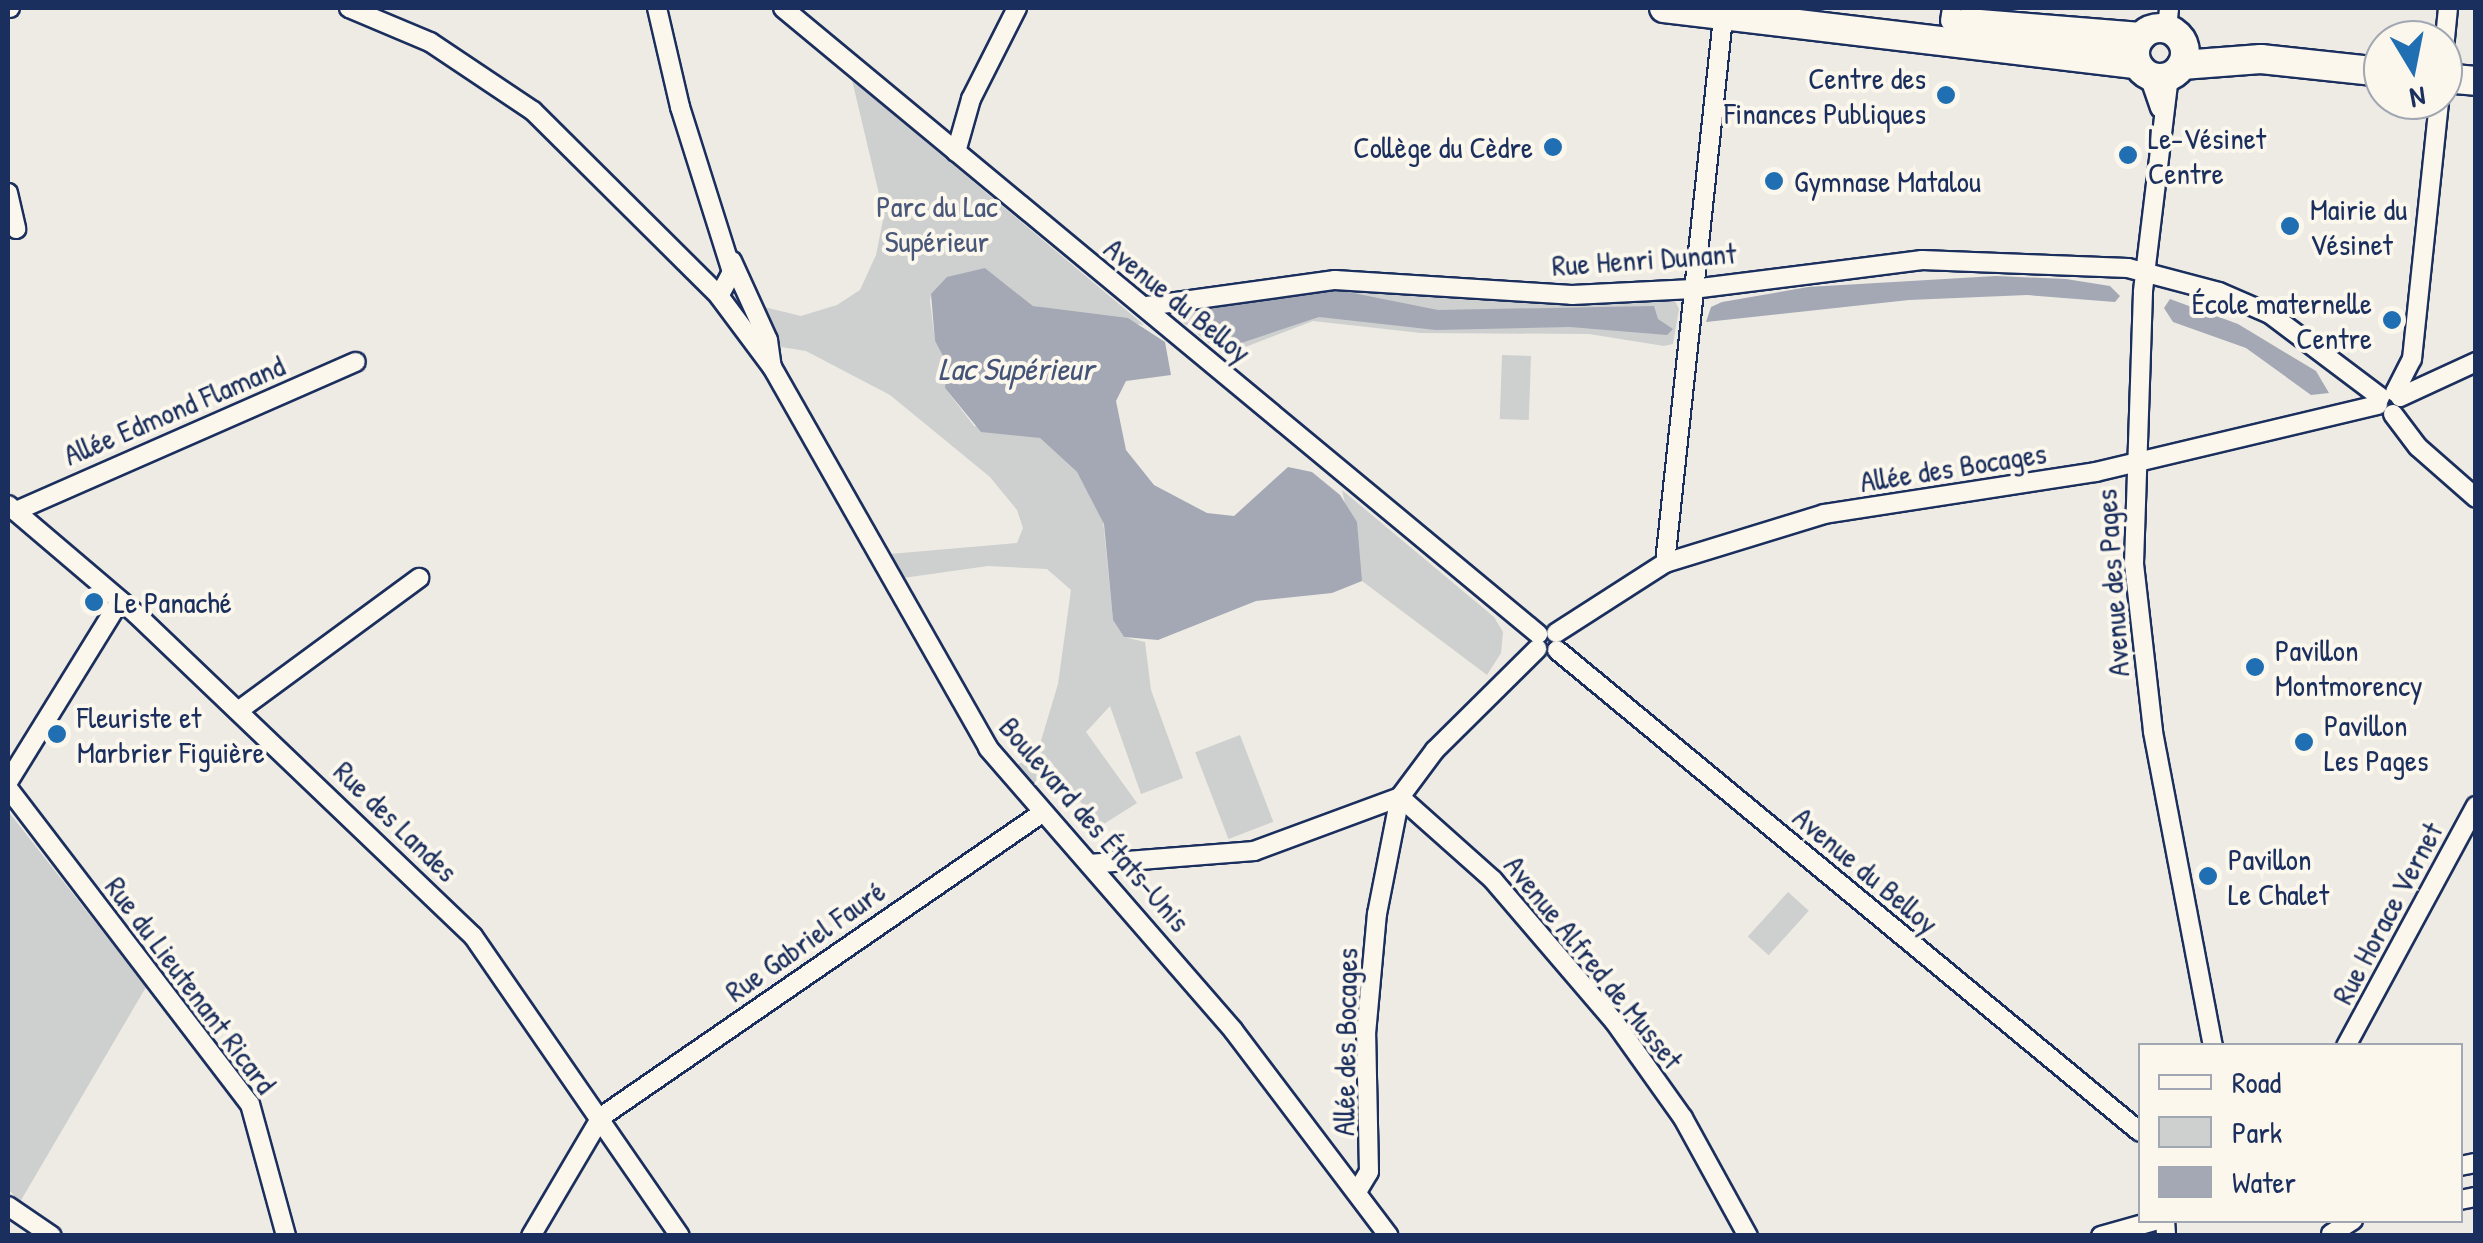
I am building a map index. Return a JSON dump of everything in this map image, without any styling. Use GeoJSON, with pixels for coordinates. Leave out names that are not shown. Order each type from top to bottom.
{"type":"FeatureCollection","features":[{"type":"Feature","properties":{"kind":"main road"},"geometry":{"type":"LineString","coordinates":[[1664,8],[1724,10],[2363,70]]}},
{"type":"Feature","properties":{"kind":"main road"},"geometry":{"type":"LineString","coordinates":[[1838,8],[1951,14],[2162,49]]}},
{"type":"Feature","properties":{"kind":"street"},"geometry":{"type":"LineString","coordinates":[[349,8],[430,42],[533,111],[722,294],[745,290],[752,299]]}},
{"type":"Feature","properties":{"kind":"street","name":"Boulevard des États-Unis"},"geometry":{"type":"LineString","coordinates":[[657,8],[680,107],[728,252],[732,272],[722,294],[772,367],[988,748],[1222,1016],[1390,1236]]}},
{"type":"Feature","properties":{"kind":"street","name":"Avenue du Belloy"},"geometry":{"type":"LineString","coordinates":[[783,8],[2138,1130]]}},
{"type":"Feature","properties":{"kind":"street"},"geometry":{"type":"LineString","coordinates":[[956,152],[971,100],[1018,8]]}},
{"type":"Feature","properties":{"kind":"street"},"geometry":{"type":"LineString","coordinates":[[1665,563],[1724,10]]}},
{"type":"Feature","properties":{"kind":"street","name":"Avenue des Pages"},"geometry":{"type":"LineString","coordinates":[[2162,49],[2162,112],[2133,464],[2144,673],[2213,1043]]}},
{"type":"Feature","properties":{"kind":"street"},"geometry":{"type":"LineString","coordinates":[[2389,401],[2412,359],[2437,120]]}},
{"type":"Feature","properties":{"kind":"street"},"geometry":{"type":"LineString","coordinates":[[8,193],[16,230]]}},
{"type":"Feature","properties":{"kind":"street","name":"Boulevard des États-Unis"},"geometry":{"type":"LineString","coordinates":[[728,252],[752,299],[772,367]]}},
{"type":"Feature","properties":{"kind":"street","name":"Rue Henri Dunant"},"geometry":{"type":"LineString","coordinates":[[1147,306],[1334,280],[1572,295],[1693,288],[1922,260],[2146,271],[2270,314],[2389,401],[2418,448],[2476,498]]}},
{"type":"Feature","properties":{"kind":"street","name":"Allée Edmond Flamand"},"geometry":{"type":"LineString","coordinates":[[12,508],[356,362]]}},
{"type":"Feature","properties":{"kind":"street","name":"Allée des Bocages"},"geometry":{"type":"LineString","coordinates":[[1358,1190],[1368,1172],[1366,1034],[1377,914],[1400,797],[1435,750],[1547,642],[1665,563],[1824,514],[2133,464],[2389,401],[2476,362]]}},
{"type":"Feature","properties":{"kind":"street","name":"Rue des Landes"},"geometry":{"type":"LineString","coordinates":[[12,508],[120,601],[473,936],[680,1236]]}},
{"type":"Feature","properties":{"kind":"street"},"geometry":{"type":"LineString","coordinates":[[238,711],[419,578]]}},
{"type":"Feature","properties":{"kind":"street"},"geometry":{"type":"LineString","coordinates":[[8,785],[120,601]]}},
{"type":"Feature","properties":{"kind":"street","name":"Rue du Lieutenant Ricard"},"geometry":{"type":"LineString","coordinates":[[8,785],[250,1104],[286,1236]]}},
{"type":"Feature","properties":{"kind":"street"},"geometry":{"type":"LineString","coordinates":[[1089,864],[1254,851],[1400,797]]}},
{"type":"Feature","properties":{"kind":"street","name":"Avenue Alfred de Musset"},"geometry":{"type":"LineString","coordinates":[[1400,797],[1493,880],[1614,1021],[1683,1118],[1748,1236]]}},
{"type":"Feature","properties":{"kind":"street","name":"Rue Horace Vernet"},"geometry":{"type":"LineString","coordinates":[[2348,1043],[2476,806]]}},
{"type":"Feature","properties":{"kind":"street","name":"Rue Gabriel Fauré"},"geometry":{"type":"LineString","coordinates":[[600,1117],[1042,813]]}},
{"type":"Feature","properties":{"kind":"street"},"geometry":{"type":"LineString","coordinates":[[531,1236],[600,1117]]}},
{"type":"Feature","properties":{"kind":"street"},"geometry":{"type":"LineString","coordinates":[[8,1206],[52,1236]]}},
{"type":"Feature","properties":{"kind":"street"},"geometry":{"type":"LineString","coordinates":[[2100,1236],[2150,1223]]}},
{"type":"Feature","properties":{"kind":"green space","name":"Parc du Lac Supérieur"},"geometry":{"type":"Polygon","coordinates":[[[852,80],[1144,325],[1033,306],[985,268],[931,294],[930,301],[935,341],[946,358],[945,388],[974,426],[1040,438],[1077,472],[1103,520],[1113,620],[1124,637],[1145,642],[1151,690],[1183,778],[1141,794],[1110,706],[1086,732],[1137,803],[1099,827],[1049,759],[1031,789],[1014,767],[1037,754],[1058,684],[1071,590],[1047,569],[988,566],[903,578],[890,554],[1017,543],[1023,528],[1017,510],[990,477],[890,395],[806,351],[781,347],[764,307],[801,316],[837,305],[860,290],[876,255],[884,215],[852,80]]]}},
{"type":"Feature","properties":{"kind":"green space"},"geometry":{"type":"Polygon","coordinates":[[[1356,290],[1580,302],[1674,299],[1679,309],[1673,344],[1664,346],[1589,334],[1421,333],[1313,321],[1224,355],[1176,317],[1177,309],[1356,290]]]}},
{"type":"Feature","properties":{"kind":"green space"},"geometry":{"type":"Polygon","coordinates":[[[1502,355],[1531,356],[1529,420],[1500,419],[1502,355]]]}},
{"type":"Feature","properties":{"kind":"green space"},"geometry":{"type":"Polygon","coordinates":[[[1342,490],[1494,617],[1503,632],[1501,653],[1487,675],[1362,581],[1342,490]]]}},
{"type":"Feature","properties":{"kind":"green space"},"geometry":{"type":"Polygon","coordinates":[[[1240,735],[1273,822],[1229,839],[1195,752],[1240,735]]]}},
{"type":"Feature","properties":{"kind":"green space"},"geometry":{"type":"Polygon","coordinates":[[[8,811],[146,987],[20,1202],[8,1189],[8,811]]]}},
{"type":"Feature","properties":{"kind":"green space"},"geometry":{"type":"Polygon","coordinates":[[[1788,892],[1809,911],[1769,955],[1748,937],[1788,892]]]}},
{"type":"Feature","properties":{"kind":"water","name":"Lac Supérieur"},"geometry":{"type":"Polygon","coordinates":[[[985,268],[1033,306],[1128,318],[1165,342],[1171,375],[1126,381],[1116,401],[1126,450],[1154,485],[1207,513],[1234,516],[1288,467],[1312,472],[1340,495],[1357,522],[1362,581],[1332,593],[1256,601],[1158,640],[1124,637],[1113,620],[1104,524],[1077,472],[1040,438],[981,432],[945,388],[947,363],[935,341],[931,294],[947,277],[985,268]]]}},
{"type":"Feature","properties":{"kind":"water"},"geometry":{"type":"Polygon","coordinates":[[[1996,276],[2066,279],[2110,286],[2120,296],[2115,302],[2027,295],[1909,300],[1706,322],[1711,307],[1722,302],[1808,287],[1996,276]]]}},
{"type":"Feature","properties":{"kind":"water"},"geometry":{"type":"Polygon","coordinates":[[[1338,290],[1438,310],[1654,306],[1658,319],[1673,329],[1667,335],[1570,327],[1436,330],[1319,317],[1223,349],[1192,320],[1200,310],[1338,290]]]}},
{"type":"Feature","properties":{"kind":"water"},"geometry":{"type":"Polygon","coordinates":[[[2170,299],[2238,324],[2316,371],[2329,393],[2311,395],[2246,348],[2173,322],[2164,308],[2170,299]]]}},
{"type":"Feature","properties":{"kind":"place","name":"Centre des Finances Publiques"},"geometry":{"type":"Point","coordinates":[1946,95]}},
{"type":"Feature","properties":{"kind":"place","name":"Collège du Cèdre"},"geometry":{"type":"Point","coordinates":[1553,147]}},
{"type":"Feature","properties":{"kind":"place","name":"Le-Vésinet Centre"},"geometry":{"type":"Point","coordinates":[2128,155]}},
{"type":"Feature","properties":{"kind":"place","name":"Gymnase Matalou"},"geometry":{"type":"Point","coordinates":[1774,181]}},
{"type":"Feature","properties":{"kind":"place","name":"Mairie du Vésinet"},"geometry":{"type":"Point","coordinates":[2290,226]}},
{"type":"Feature","properties":{"kind":"place","name":"École maternelle Centre"},"geometry":{"type":"Point","coordinates":[2392,320]}},
{"type":"Feature","properties":{"kind":"place","name":"Le Panaché"},"geometry":{"type":"Point","coordinates":[94,602]}},
{"type":"Feature","properties":{"kind":"place","name":"Pavillon Montmorency"},"geometry":{"type":"Point","coordinates":[2255,667]}},
{"type":"Feature","properties":{"kind":"place","name":"Fleuriste et Marbrier Figuière"},"geometry":{"type":"Point","coordinates":[57,734]}},
{"type":"Feature","properties":{"kind":"place","name":"Pavillon Les Pages"},"geometry":{"type":"Point","coordinates":[2304,742]}},
{"type":"Feature","properties":{"kind":"place","name":"Pavillon Le Chalet"},"geometry":{"type":"Point","coordinates":[2208,876]}}]}
